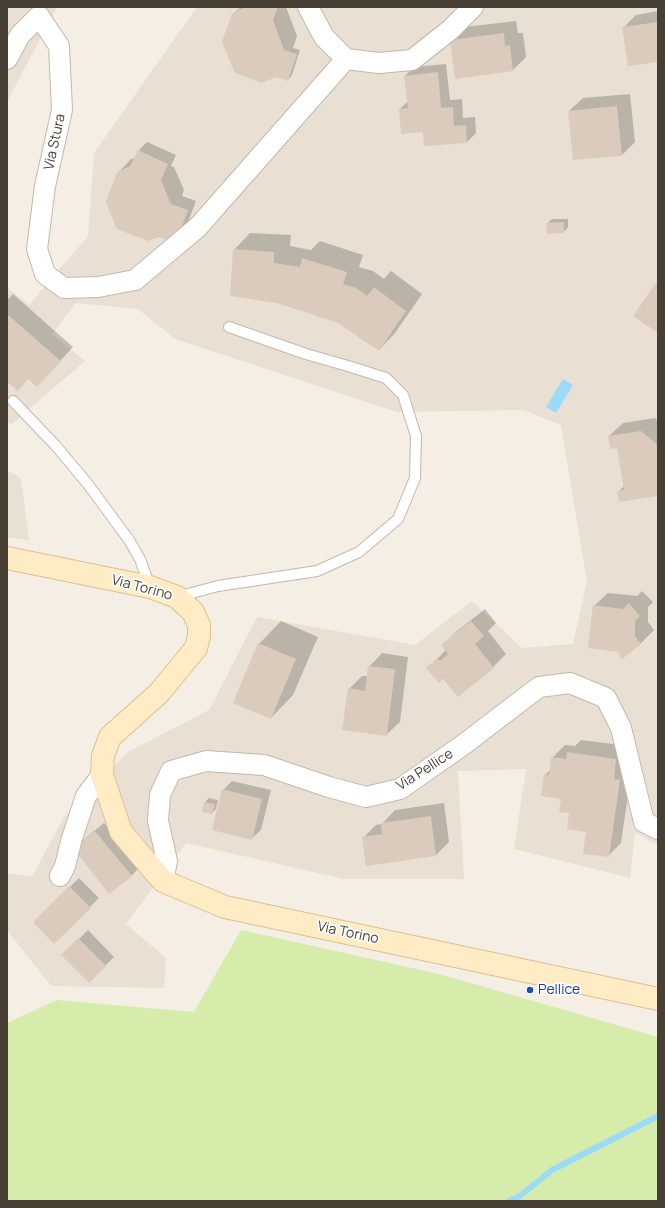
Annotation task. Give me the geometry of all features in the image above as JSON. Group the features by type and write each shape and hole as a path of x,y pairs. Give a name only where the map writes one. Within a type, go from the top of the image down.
{"main road":[{"name":"Via Torino","path":"7,558 150,588 177,597 192,612 199,625 199,636 196,648 159,693 110,737 103,756 102,775 121,832 163,881 225,907 658,999"}],"street":[{"path":"308,7 324,37 346,59 379,63 412,60 450,30 473,7"},
{"name":"Via Stura","path":"7,59 20,36 41,11 59,46 62,110 45,186 37,249 45,274 64,288 98,287 135,280 198,227 346,59"},
{"name":"Via Pellice","path":"163,881 167,861 158,821 160,795 171,771 206,761 264,765 329,787 366,797 400,789 463,745 539,687 570,683 606,698 621,728 644,822 658,829"},
{"path":"60,876 65,866 72,838 86,796 102,775"}],"lane":[{"path":"177,597 218,586 317,571 359,552 398,519 415,478 416,436 403,394 386,378 306,354 229,327"},
{"path":"13,401 56,446 95,494 129,540 140,558 150,588"}],"shaded area":[{"path":"7,7 57,7 8,100 7,99"},
{"path":"197,7 658,7 658,845 635,833 630,878 514,849 526,769 458,771 464,879 344,879 186,843 126,924 166,958 164,988 51,986 7,930 7,873 32,877 64,817 128,752 209,710 257,617 415,645 472,601 522,648 573,644 587,581 561,425 524,410 397,412 175,339 138,309 76,303 52,334 85,361 12,424 7,422 7,287 29,305 88,236 94,153"},
{"path":"7,470 21,478 29,540 7,537"}],"green space":[{"path":"241,930 439,974 658,1037 658,1201 7,1201 7,1023 57,1000 194,1012"}],"water":[{"path":"563,379 573,385 556,413 546,407"}],"building":[{"path":"245,7 278,7 273,20 284,50 297,54 288,81 276,77 262,83 235,73 222,42 232,14"},
{"path":"658,22 658,62 628,66 622,27"},
{"path":"504,33 505,46 510,45 513,71 455,79 450,40"},
{"path":"438,72 441,108 453,107 454,126 466,125 467,143 424,146 423,132 401,134 399,109 408,108 404,76"},
{"path":"617,106 622,156 573,160 568,111"},
{"path":"138,150 168,164 161,180 171,204 188,210 176,243 159,237 148,241 117,229 106,202 117,172 130,166"},
{"path":"564,222 564,233 547,234 546,223"},
{"path":"233,249 274,252 274,263 300,267 302,258 347,272 343,284 356,288 367,296 374,287 406,311 379,351 338,323 277,303 230,296"},
{"path":"658,280 658,333 633,316"},
{"path":"7,314 61,361 37,387 28,379 18,391 7,382"},
{"path":"641,431 658,445 658,496 619,502 617,491 624,490 617,448 610,449 608,436"},
{"path":"629,603 640,616 635,621 635,636 641,644 622,659 618,652 588,648 593,605 623,609"},
{"path":"471,621 484,636 475,644 494,668 458,697 443,679 439,683 426,668 437,658 440,661 448,654 441,645"},
{"path":"258,643 296,659 271,719 233,703"},
{"path":"368,666 395,669 387,736 342,730 348,688 365,691"},
{"path":"567,752 616,759 614,779 620,780 609,857 583,854 586,832 567,829 569,813 559,812 561,799 541,796 544,774 549,775 551,757 566,759"},
{"path":"222,789 262,799 252,840 212,830"},
{"path":"204,802 215,804 212,814 202,812"},
{"path":"431,816 436,856 366,866 362,837 382,834 381,823"},
{"path":"95,831 132,876 109,894 73,848"},
{"path":"69,886 91,908 54,944 33,922"},
{"path":"78,938 106,966 89,983 61,955"}],"waterway":[{"path":"509,1201 520,1196 552,1170 658,1116"}],"place":[{"name":"Pellice","path":"530,990"}]}
